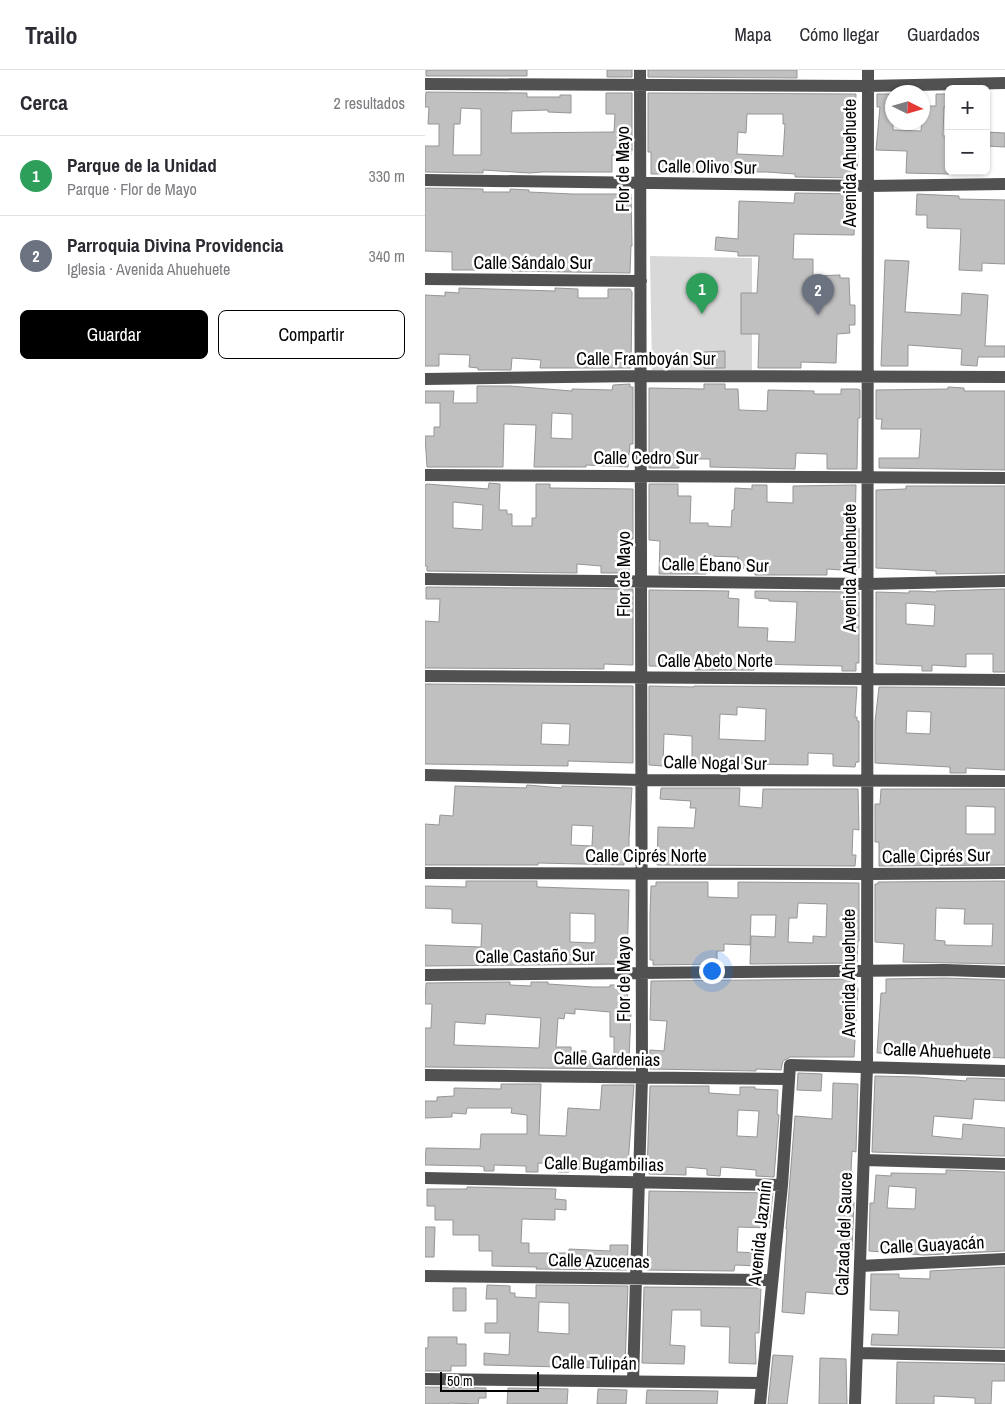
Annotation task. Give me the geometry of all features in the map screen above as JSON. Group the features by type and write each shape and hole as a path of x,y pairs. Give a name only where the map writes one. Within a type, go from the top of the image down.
{"street":[{"name":"Flor de Mayo","path":"633,1381 642,1077 640,70"},
{"name":"Avenida Ahuehuete","path":"867,1066 868,70"},
{"path":"425,84 868,86 1005,83"},
{"name":"Calle Olivo Sur","path":"425,180 868,186 1005,184"},
{"name":"Calle Sándalo Sur","path":"425,279 641,281"},
{"name":"Calle Framboyán Sur","path":"425,379 641,376 1005,377"},
{"name":"Calle Cedro Sur","path":"425,475 1005,478"},
{"name":"Calle Ébano Sur","path":"425,579 867,584 1005,581"},
{"name":"Calle Abeto Norte","path":"425,676 1005,680"},
{"name":"Calle Nogal Sur","path":"425,775 641,780 1005,782"},
{"name":"Calle Ciprés Norte","path":"425,873 867,874"},
{"name":"Calle Ciprés Sur","path":"867,874 1005,873"},
{"name":"Calle Castaño Sur","path":"425,975 867,971 1005,972"},
{"name":"Calle Ahuehuete","path":"790,1064 1005,1070"},
{"name":"Avenida Jazmín","path":"760,1404 782,1185 790,1064"},
{"name":"Calzada del Sauce","path":"855,1404 867,1066"},
{"name":"Calle Gardenias","path":"425,1075 789,1079"},
{"path":"864,1160 1005,1164"},
{"name":"Calle Bugambilias","path":"425,1178 782,1185"},
{"name":"Calle Guayacán","path":"860,1266 1005,1259"},
{"name":"Calle Azucenas","path":"425,1276 773,1280"},
{"path":"857,1353 1005,1356"},
{"name":"Calle Tulipán","path":"425,1379 762,1383"}],"shaded area":[{"path":"650,256 752,258 752,370 652,370"}],"building":[{"path":"426,70 527,70 527,76 426,76"},
{"path":"607,70 632,70 632,77 607,77"},
{"path":"648,70 797,70 797,78 648,77"},
{"path":"426,92 527,93 527,97 571,95 571,113 548,112 548,110 512,111 511,133 614,132 615,114 606,114 606,93 632,93 632,151 631,155 612,155 612,172 530,173 483,170 483,173 425,172 425,146 439,146 439,124 428,124 429,107 425,107","holes":["461,108 481,109 481,155 453,155 454,124 460,124"]},
{"path":"648,93 856,94 855,154 858,154 856,178 795,177 795,174 767,172 663,172 663,174 651,174 651,152 648,152","holes":["747,114 783,114 783,124 785,124 783,156 737,154 738,132 746,133"]},
{"path":"877,94 885,94 885,130 930,130 930,106 936,106 936,94 945,94 943,136 945,136 945,174 906,173 907,151 876,150 880,107 877,107"},
{"path":"990,132 1005,133 1005,147 990,146"},
{"path":"425,188 483,189 483,192 510,192 510,189 572,194 631,194 632,246 630,273 512,271 512,268 481,267 481,270 452,270 452,252 425,251"},
{"path":"795,193 856,194 854,235 794,234 793,259 813,259 813,276 840,275 840,278 849,278 850,305 855,305 855,325 849,325 850,333 837,334 836,363 801,362 801,368 758,368 759,334 741,334 741,293 757,293 759,256 738,256 738,252 715,250 716,237 738,239 739,201 794,203"},
{"path":"917,194 959,196 959,199 1005,200 1005,264 982,263 982,271 959,270 961,229 927,228 927,215 916,215"},
{"path":"885,260 909,261 905,312 961,315 962,293 988,295 985,346 1005,346 1005,357 978,357 977,366 961,365 962,349 908,345 908,366 881,366"},
{"path":"459,288 555,291 555,288 578,289 578,298 608,298 608,289 630,289 632,292 631,368 540,368 541,360 512,358 511,370 478,370 478,368 469,367 470,355 439,354 439,366 425,366 425,295 445,296 445,292 459,293"},
{"path":"725,351 725,368 704,368 704,352"},
{"path":"630,384 630,387 633,387 633,444 630,444 628,467 586,465 586,467 534,467 536,425 504,424 503,467 427,467 425,436 434,436 434,427 440,427 440,403 425,403 425,391 454,391 453,403 477,403 477,386 510,386 572,391 572,389 612,390 613,385","holes":["552,413 572,414 572,439 551,438"]},
{"path":"704,384 725,384 725,389 738,389 739,410 767,411 768,390 814,391 814,394 841,394 841,389 860,390 857,469 827,469 827,454 796,453 795,469 710,467 710,459 679,459 679,468 649,468 649,388 704,389"},
{"path":"948,387 964,388 964,391 1005,391 1005,470 879,468 879,458 919,458 921,429 881,429 882,419 876,419 876,390 948,389"},
{"path":"489,483 500,484 499,510 507,510 507,514 512,514 512,526 532,526 532,518 536,518 536,484 550,484 550,488 633,489 633,539 631,539 629,573 601,573 601,566 577,564 577,573 427,571 427,566 425,566 425,485 488,489","holes":["453,502 483,505 482,530 453,528"]},
{"path":"649,484 678,484 678,496 691,496 690,523 708,523 708,526 731,527 735,488 752,489 752,485 767,485 767,502 793,503 793,486 856,485 855,528 859,528 859,568 856,567 856,571 827,569 827,575 755,575 755,568 737,568 738,557 707,556 706,574 659,574 660,541 649,540"},
{"path":"906,486 1005,486 1005,573 936,574 936,571 876,568 876,490 906,489"},
{"path":"426,587 633,589 633,665 604,664 604,669 425,668 425,621 439,622 440,599 426,599"},
{"path":"1005,589 1005,672 993,672 993,654 966,654 966,667 932,665 932,671 922,671 922,666 876,664 876,592 909,593 909,591","holes":["906,603 935,605 934,626 906,624"]},
{"path":"649,590 729,591 728,598 739,599 738,627 768,628 767,641 795,642 797,602 769,601 769,599 755,598 755,591 859,592 859,663 856,663 856,671 842,671 842,666 754,664 754,670 695,670 695,667 649,666"},
{"path":"425,684 633,686 633,763 568,761 568,766 425,764","holes":["542,723 570,724 569,745 541,744"]},
{"path":"649,686 857,687 855,717 859,721 859,762 856,762 855,767 833,766 833,754 808,753 808,765 692,763 692,736 664,734 663,766 649,765","holes":["737,707 766,709 765,741 719,739 720,714 737,715"]},
{"path":"879,687 1005,688 1005,770 966,768 966,773 950,773 950,767 875,763 875,722","holes":["907,711 931,712 930,734 906,733"]},
{"path":"527,785 562,788 562,786 632,788 629,838 629,849 631,849 630,864 425,865 425,824 439,825 440,815 453,816 455,786 526,788","holes":["572,825 593,826 592,846 571,845"]},
{"path":"661,788 740,788 739,806 762,808 763,789 858,789 859,830 853,829 852,855 856,855 855,866 657,865 658,827 694,828 696,808 690,808 691,801 660,799"},
{"path":"881,789 1005,789 1005,865 879,866 879,842 875,842 875,804 880,804","holes":["966,806 995,807 995,834 966,834"]},
{"path":"466,881 537,881 537,887 629,890 627,964 425,966 425,945 481,947 482,924 452,923 452,909 425,908 425,886 466,887","holes":["570,913 595,914 595,941 593,943 570,942"]},
{"path":"1005,881 1005,964 903,962 904,944 875,942 875,884 878,884 878,882","holes":["936,908 965,909 964,924 993,924 992,946 945,945 945,941 935,940"]},
{"path":"656,882 708,882 708,897 738,898 738,882 859,883 857,963 750,964 751,936 775,937 776,915 751,915 750,945 724,944 724,951 717,951 717,964 653,965 653,960 650,960 651,886 656,886","holes":["798,903 827,904 826,937 813,936 813,943 788,942 789,918 797,918"]},
{"path":"857,979 854,1057 790,1057 783,1061 781,1070 650,1069 650,1050 664,1051 667,1021 650,1020 651,981"},
{"path":"886,979 1005,980 1005,1058 877,1053 881,993 886,993"},
{"path":"510,982 510,985 531,986 531,982 548,982 548,984 593,987 628,985 627,1012 631,1012 629,1060 634,1060 634,1069 425,1067 425,1028 431,1028 432,1004 425,1004 426,983","holes":["575,1009 610,1012 610,1037 614,1037 614,1059 611,1059 611,1061 585,1061 586,1051 571,1050 571,1047 556,1047 558,1018 564,1019 565,1013 575,1014","486,1014 541,1018 539,1048 454,1045 455,1022 485,1024"]},
{"path":"798,1073 822,1074 821,1091 797,1090"},
{"path":"875,1076 966,1081 967,1078 1005,1079 1005,1101 974,1099 972,1119 934,1116 932,1136 962,1139 963,1124 1005,1128 1005,1156 872,1152"},
{"path":"833,1083 858,1084 856,1152 852,1151 851,1172 853,1172 851,1202 854,1202 852,1250 848,1250 846,1295 806,1292 804,1314 782,1312 786,1229 795,1116 832,1119"},
{"path":"501,1084 541,1084 539,1135 566,1136 568,1108 600,1110 602,1085 634,1085 628,1164 626,1164 625,1171 588,1169 558,1172 559,1164 538,1163 538,1172 526,1172 526,1166 494,1165 494,1171 484,1171 484,1167 480,1166 425,1165 426,1148 480,1149 481,1134 527,1134 527,1115 511,1113 512,1108 467,1108 466,1114 452,1113 452,1117 425,1118 425,1101 437,1101 437,1097 454,1096 454,1088 501,1089"},
{"path":"650,1086 709,1086 709,1093 740,1095 740,1087 778,1090 777,1114 779,1115 774,1177 756,1176 756,1170 721,1167 720,1176 707,1175 707,1169 686,1167 686,1175 649,1174 649,1171 647,1171","holes":["738,1110 759,1111 757,1137 737,1136"]},
{"path":"946,1170 1005,1172 1005,1251 924,1255 869,1251 870,1203 874,1203 876,1175 891,1176 891,1173 946,1174","holes":["889,1186 916,1188 915,1209 887,1208"]},
{"path":"467,1187 556,1189 555,1199 566,1200 566,1210 555,1209 555,1220 522,1219 521,1243 529,1243 529,1253 569,1253 569,1249 610,1251 610,1245 628,1245 627,1270 536,1269 537,1267 492,1266 492,1251 479,1251 479,1235 453,1235 453,1220 435,1220 435,1206 427,1206 427,1189 467,1189"},
{"path":"649,1191 773,1193 769,1228 738,1227 737,1252 760,1253 759,1266 735,1265 734,1271 647,1270"},
{"path":"425,1227 435,1227 434,1257 425,1257"},
{"path":"1005,1267 1005,1348 871,1345 872,1334 898,1335 899,1311 870,1310 871,1274 899,1274 899,1278 930,1279 930,1271"},
{"path":"487,1285 510,1286 510,1293 515,1293 515,1297 536,1298 536,1285 628,1286 625,1366 597,1365 597,1368 484,1365 484,1353 509,1355 510,1333 485,1333 485,1323 497,1323 497,1299 486,1299","holes":["539,1302 569,1303 569,1334 538,1332"]},
{"path":"644,1287 761,1288 759,1333 755,1333 756,1364 729,1363 730,1327 701,1326 701,1310 672,1310 670,1345 685,1346 684,1364 642,1363"},
{"path":"453,1288 466,1288 466,1311 453,1311"},
{"path":"428,1337 457,1337 457,1344 466,1344 466,1366 451,1366 451,1371 425,1371 425,1348 428,1348"},
{"path":"773,1355 793,1356 787,1404 768,1404"},
{"path":"820,1358 846,1359 847,1404 819,1404"},
{"path":"897,1362 1005,1364 1005,1381 992,1381 991,1404 975,1404 975,1398 934,1396 934,1404 896,1404"},
{"path":"425,1387 486,1388 486,1398 479,1398 478,1404 425,1404"},
{"path":"508,1388 568,1389 567,1404 507,1404"},
{"path":"598,1389 627,1390 626,1404 597,1404"},
{"path":"647,1390 718,1391 717,1404 646,1404"}],"place":[{"name":"Parque de la Unidad","path":"702,314"},
{"name":"Parroquia Divina Providencia","path":"818,315"}]}
